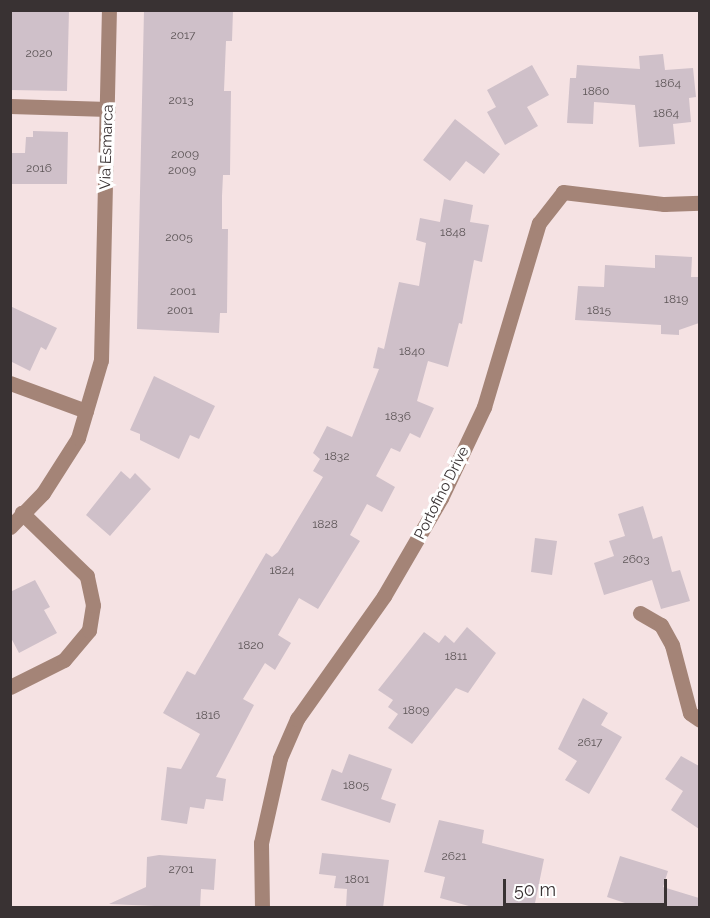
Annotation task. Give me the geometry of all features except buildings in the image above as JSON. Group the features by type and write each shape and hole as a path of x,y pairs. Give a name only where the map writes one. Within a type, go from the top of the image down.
{"street":[{"name":"Via Esmarca","path":"86,411 101,360 109,10"},
{"path":"10,106 108,109"},
{"name":"Portofino Drive","path":"262,908 261,843 280,758 297,719 384,596 441,498 484,407 544,215 563,192 664,204 699,203"},
{"path":"10,383 86,411 78,438 43,493 10,527"},
{"path":"10,687 64,660 89,630 93,605 87,576 22,513"},
{"path":"640,613 661,625 690,713 699,720"}]}
